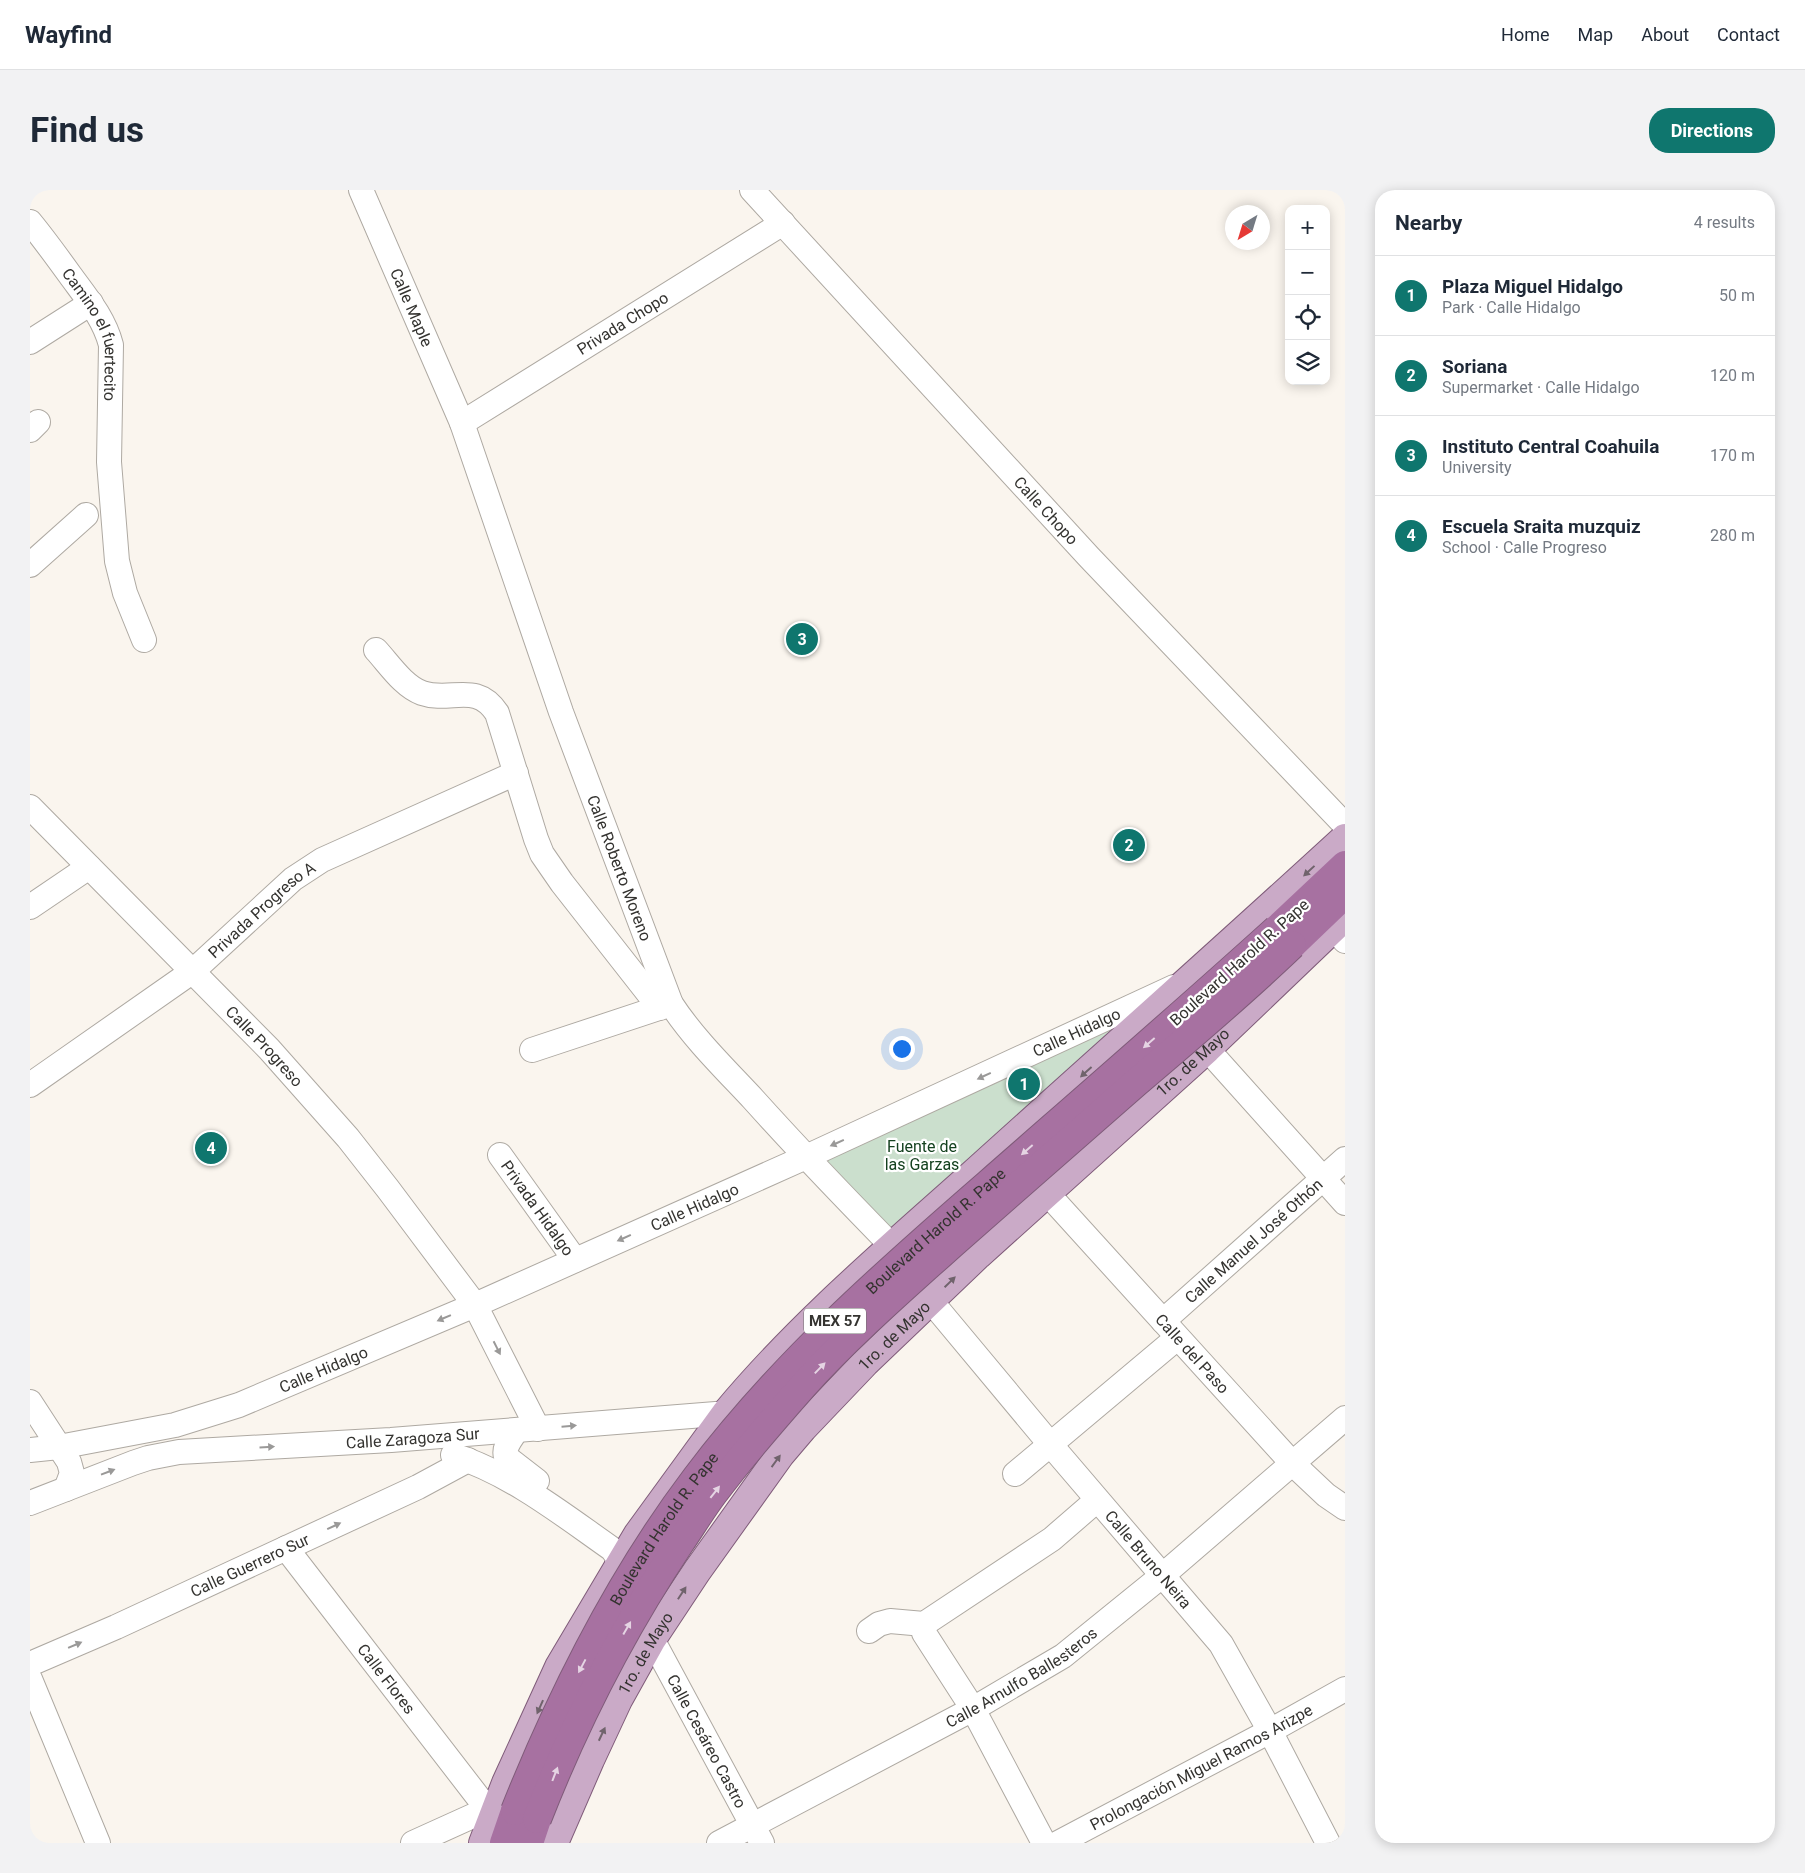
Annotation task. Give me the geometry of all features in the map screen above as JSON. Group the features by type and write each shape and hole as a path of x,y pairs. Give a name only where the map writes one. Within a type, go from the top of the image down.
{"highway":[{"name":"Boulevard Harold R. Pape","path":"1285,937 1345,865"},
{"name":"Boulevard Harold R. Pape","path":"504,1843 537,1757 570,1689 640,1561 696,1478 752,1409 808,1347 909,1253 1212,988 1345,894"}],"main road":[{"path":"483,1843 513,1818 559,1667 642,1528 726,1413 773,1359 810,1322 1345,838"},
{"name":"1ro. de Mayo","path":"554,1843 614,1709 652,1639 697,1570 780,1455 865,1363 930,1300 1046,1192 1341,928"},
{"path":"694,1458 705,1454 719,1455 730,1460 747,1482 749,1499"}],"street":[{"name":"Calle Maple","path":"361,190 462,423"},
{"name":"Calle Chopo","path":"752,190 1089,557 1345,825"},
{"name":"Privada Chopo","path":"462,423 783,223"},
{"name":"Camino el fuertecito","path":"32,227 91,303 103,321 111,345 109,462 118,569 125,593 144,640"},
{"path":"30,342 91,303"},
{"name":"Calle Roberto Moreno","path":"462,423 561,712 666,1006 680,1018 806,1157 892,1246"},
{"path":"30,565 86,515"},
{"path":"376,650 403,679 421,692 431,695 473,694 492,704 497,713 542,854 562,883 666,1006 532,1050"},
{"name":"Privada Progreso A","path":"30,1085 193,972 307,868 516,773"},
{"name":"Calle Progreso","path":"30,807 269,1049 348,1138 475,1305 527,1430"},
{"path":"30,907 88,866"},
{"name":"Calle Hidalgo","path":"30,1450 59,1447 175,1426 239,1405 475,1305 806,1157 1196,974"},
{"path":"1207,1048 1345,1203"},
{"name":"Privada Hidalgo","path":"500,1155 575,1260"},
{"name":"Calle Manuel José Othón","path":"1015,1474 1050,1444 1345,1160"},
{"name":"Calle del Paso","path":"1046,1192 1292,1464 1326,1495 1345,1508"},
{"name":"Calle Bruno Neira","path":"930,1300 1097,1500 1221,1644 1270,1731 1328,1843"},
{"path":"30,1402 66,1457 71,1468 71,1478 43,1494"},
{"name":"Calle Zaragoza Sur","path":"43,1494 164,1454 391,1440 726,1413 756,1413 804,1428"},
{"name":"Calle Arnulfo Ballesteros","path":"719,1843 758,1834 1063,1656 1163,1575 1345,1418"},
{"path":"527,1430 505,1452 510,1462 618,1534 642,1528"},
{"path":"391,1440 436,1450 490,1469 552,1507 612,1548 617,1556 618,1567"},
{"name":"Calle Guerrero Sur","path":"30,1664 116,1627 433,1480 468,1460"},
{"path":"869,1631 885,1622 924,1624 1052,1539 1097,1500"},
{"name":"Calle Flores","path":"286,1548 513,1818"},
{"path":"924,1624 924,1633 972,1709 1044,1843"},
{"name":"Calle Cesáreo Castro","path":"652,1639 758,1834"},
{"path":"30,1679 98,1843"},
{"name":"Prolongación Miguel Ramos Arizpe","path":"1058,1843 1270,1731 1345,1689"},
{"path":"414,1843 513,1818"}],"green space":[{"name":"Fuente de las Garzas","path":"1148,1007 893,1236 822,1161"}],"place":[{"name":"Instituto Central Coahuila","path":"802,639"},
{"name":"Soriana","path":"1129,845"},
{"name":"Plaza Miguel Hidalgo","path":"1024,1084"},
{"name":"Escuela Sraita muzquiz","path":"211,1148"}]}
